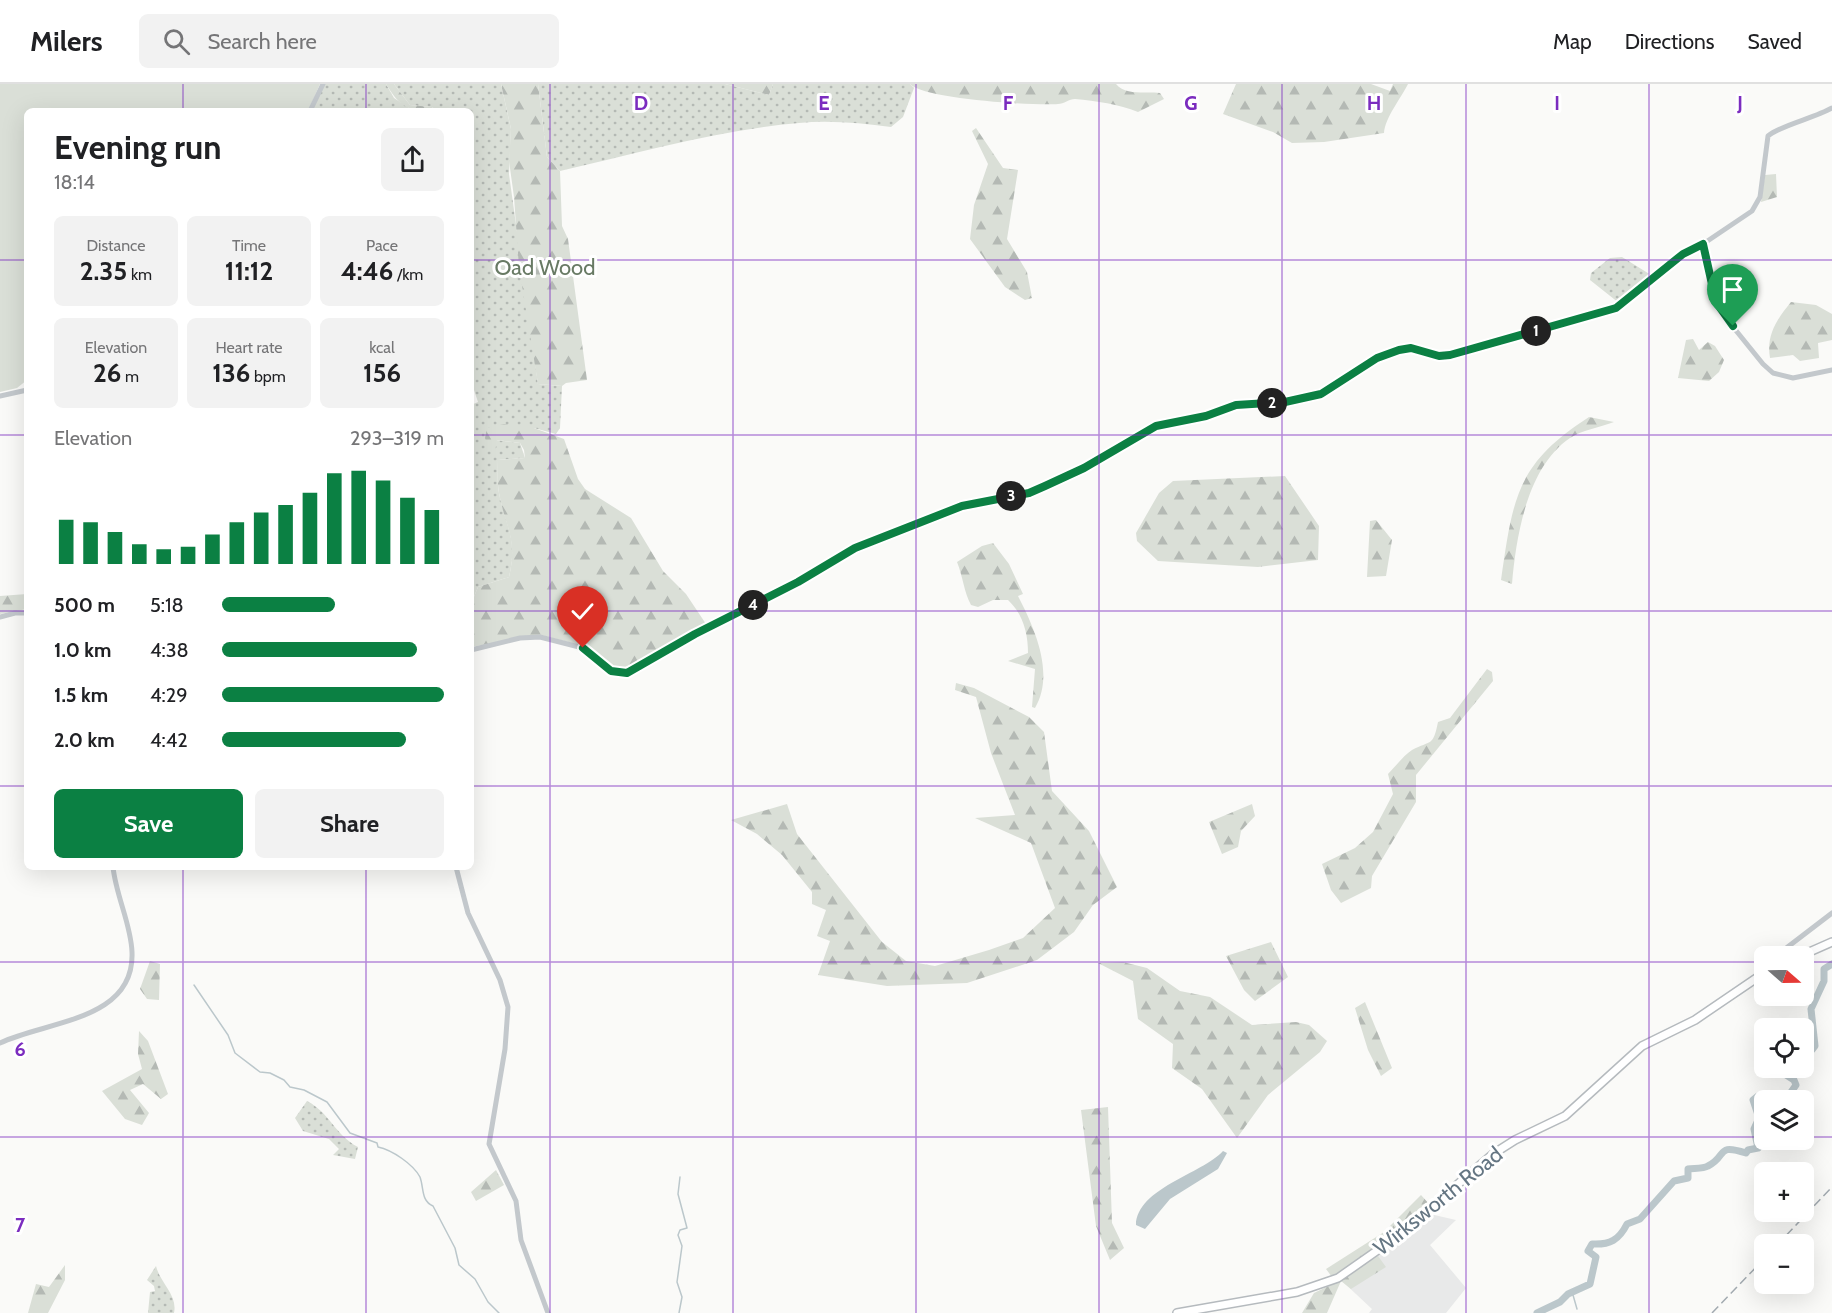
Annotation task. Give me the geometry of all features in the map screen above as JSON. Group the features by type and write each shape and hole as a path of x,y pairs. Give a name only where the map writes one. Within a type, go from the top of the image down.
{"main road":[{"path":"1814,950 1832,942"},
{"name":"Wirksworth Road","path":"1177,1313 1297,1292 1338,1278 1395,1238 1493,1154 1515,1140 1565,1116 1642,1046 1695,1020 1754,980"}],"street":[{"path":"311,108 323,84"},
{"path":"474,649 540,637 583,648 611,671 627,673 695,634 798,582 855,548 962,506 1037,490 1084,468 1156,426 1206,416 1236,405 1285,402 1321,394 1368,363 1399,350 1411,348 1439,356 1450,355 1616,308 1683,254 1703,244 1752,211 1759,202 1768,136 1774,131 1815,117 1832,108"},
{"path":"1703,244 1721,312 1763,364 1773,373 1793,378 1832,370"},
{"path":"0,396 24,391"},
{"path":"0,617 15,612 24,613"},
{"path":"0,1043 18,1035 92,1012 118,997 125,988 130,974 132,951 119,903 114,870"},
{"path":"457,870 468,913 500,980 508,1007 505,1049 489,1144 516,1201 521,1240 535,1282 549,1313"},
{"path":"1789,946 1832,913"}],"shaded area":[{"path":"1223,1151 1227,1153 1218,1169 1170,1199 1145,1229 1136,1225 1139,1212 1158,1191 1201,1167"},
{"path":"1430,1214 1456,1220 1430,1245 1466,1288 1446,1313 1369,1313 1372,1309 1341,1280 1400,1241"}],"green space":[{"path":"0,84 320,84 309,108 24,108 24,382 17,388 0,392"},
{"path":"324,84 386,84 394,98 409,108 312,108"},
{"path":"386,84 394,84 410,105 433,108 410,108 396,99"},
{"path":"394,84 501,84 511,129 509,174 538,384 562,386 560,428 556,434 534,428 496,440 520,443 525,458 498,460 498,489 512,543 511,564 509,577 478,587 474,597 474,404 478,402 474,390 474,108 433,108 410,105"},
{"name":"Oad Wood","path":"501,84 538,84 547,157 560,171 562,226 568,239 587,380 566,383 562,386 538,384 519,267 509,161 511,129"},
{"path":"538,84 725,84 769,95 773,84 910,84 914,88 903,117 891,127 822,122 769,126 679,143 560,171 547,157"},
{"path":"725,84 773,84 769,95"},
{"path":"910,84 1116,84 1131,92 1160,93 1164,99 1138,112 1115,105 1075,99 1060,104 1004,103 936,94"},
{"path":"1236,84 1371,84 1390,91 1393,84 1408,84 1390,115 1384,133 1324,142 1292,143 1273,132 1223,114"},
{"path":"976,128 1003,168 1018,170 1007,239 1027,272 1032,298 1025,300 1005,287 970,239 974,205 988,164 972,131"},
{"path":"1776,174 1777,197 1761,202 1765,175"},
{"path":"1622,257 1651,275 1619,303 1590,280 1591,273 1610,258"},
{"path":"1791,302 1816,305 1832,314 1832,340 1818,343 1819,358 1800,361 1793,355 1770,358 1771,335 1781,315"},
{"path":"1693,339 1699,350 1708,342 1715,346 1724,360 1719,372 1709,381 1678,378 1686,340"},
{"path":"1589,417 1614,422 1570,438 1543,466 1526,504 1512,584 1501,580 1510,527 1522,485 1546,451"},
{"path":"504,424 534,428 564,439 578,479 585,489 631,518 663,571 686,594 706,624 631,670 615,670 584,646 541,635 474,646 474,597 478,587 509,577 511,564 510,533 498,489 498,460 525,458 520,443 497,440 495,452 489,450 485,438 487,428"},
{"path":"1285,476 1319,526 1318,560 1258,567 1158,561 1137,541 1136,533 1159,493 1173,481"},
{"path":"1376,520 1392,540 1386,576 1367,577 1370,521"},
{"path":"993,543 1009,564 1023,594 1018,596 1031,623 1040,652 1043,681 1041,695 1035,708 1032,707 1035,669 1008,661 1028,653 1026,631 1021,618 1008,600 993,600 978,607 971,605 957,562 982,546"},
{"path":"24,594 24,610 0,614 0,596"},
{"path":"1487,669 1492,672 1493,681 1416,775 1416,802 1372,876 1371,888 1341,903 1331,890 1322,864 1355,848 1373,832 1393,794 1388,774 1409,752 1433,739 1438,722 1450,718"},
{"path":"956,683 974,688 1029,717 1044,732 1052,791 1089,831 1117,887 1093,905 1074,932 1037,960 967,983 887,986 818,975 830,941 817,936 826,910 812,904 812,892 782,855 757,834 731,820 787,804 797,834 882,942 906,961 935,966 1023,938 1055,908 1031,843 975,818 1015,815 991,753 976,697 955,690"},
{"path":"1252,804 1255,816 1241,831 1238,847 1222,854 1209,822"},
{"path":"1271,942 1288,977 1255,1001 1244,990 1226,956"},
{"path":"150,961 160,964 159,1000 147,999 140,989"},
{"path":"1123,962 1147,968 1180,991 1210,997 1252,1025 1296,1022 1309,1025 1327,1041 1320,1052 1268,1095 1237,1138 1202,1089 1172,1068 1173,1044 1138,1019 1133,981 1098,963"},
{"path":"1365,1002 1392,1068 1381,1076 1368,1050 1355,1008"},
{"path":"139,1031 148,1041 168,1094 161,1099 143,1084 130,1090 149,1113 142,1125 125,1119 102,1091 142,1069 138,1054"},
{"path":"307,1101 358,1147 355,1159 333,1155 339,1149 329,1139 303,1131 295,1118"},
{"path":"1108,1107 1112,1223 1124,1248 1110,1260 1096,1226 1081,1110"},
{"path":"496,1170 504,1185 476,1201 471,1192"},
{"path":"1421,1195 1430,1205 1403,1229 1332,1277 1326,1269 1384,1232"},
{"path":"1378,1256 1386,1267 1351,1289 1341,1281 1327,1313 1302,1313 1314,1293 1341,1280"},
{"path":"65,1265 65,1280 48,1313 28,1313 36,1284 49,1287"},
{"path":"156,1266 173,1300 174,1313 148,1313 150,1292 155,1291 154,1286 147,1280"}],"waterway":[{"path":"1812,1018 1811,1009 1824,981 1824,969 1832,964"},
{"path":"194,985 228,1035 235,1053 260,1072 270,1073 284,1080 290,1087 304,1090 327,1102 350,1133 377,1143 378,1147 396,1154 412,1167 420,1177 426,1201 433,1206 455,1248 459,1265 475,1279 488,1302 499,1313"},
{"path":"1814,1037 1814,1047"},
{"path":"1791,1078 1796,1085 1792,1090"},
{"path":"1754,1099 1754,1103"},
{"path":"1537,1313 1590,1284 1596,1257 1588,1251 1592,1244 1604,1244 1617,1238 1627,1224 1640,1219 1674,1181 1688,1178 1688,1169 1708,1166 1726,1150 1746,1153 1754,1149"},
{"path":"679,1313 682,1297 677,1282 682,1246 678,1235 680,1230 687,1228 678,1194 680,1177"},
{"path":"1568,1294 1573,1295 1577,1309"}],"railway":[{"path":"1787,1234 1832,1187"},
{"path":"1712,1313 1754,1269"}],"route":[{"path":"583,648 611,671 627,673 695,634 798,582 855,548 962,506 1029,493 1084,468 1156,426 1206,416 1245,403 1285,402 1321,394 1350,373 1390,352 1411,348 1439,356 1450,355 1601,313 1626,303 1683,254 1703,244 1711,271 1716,302 1733,326"}]}
